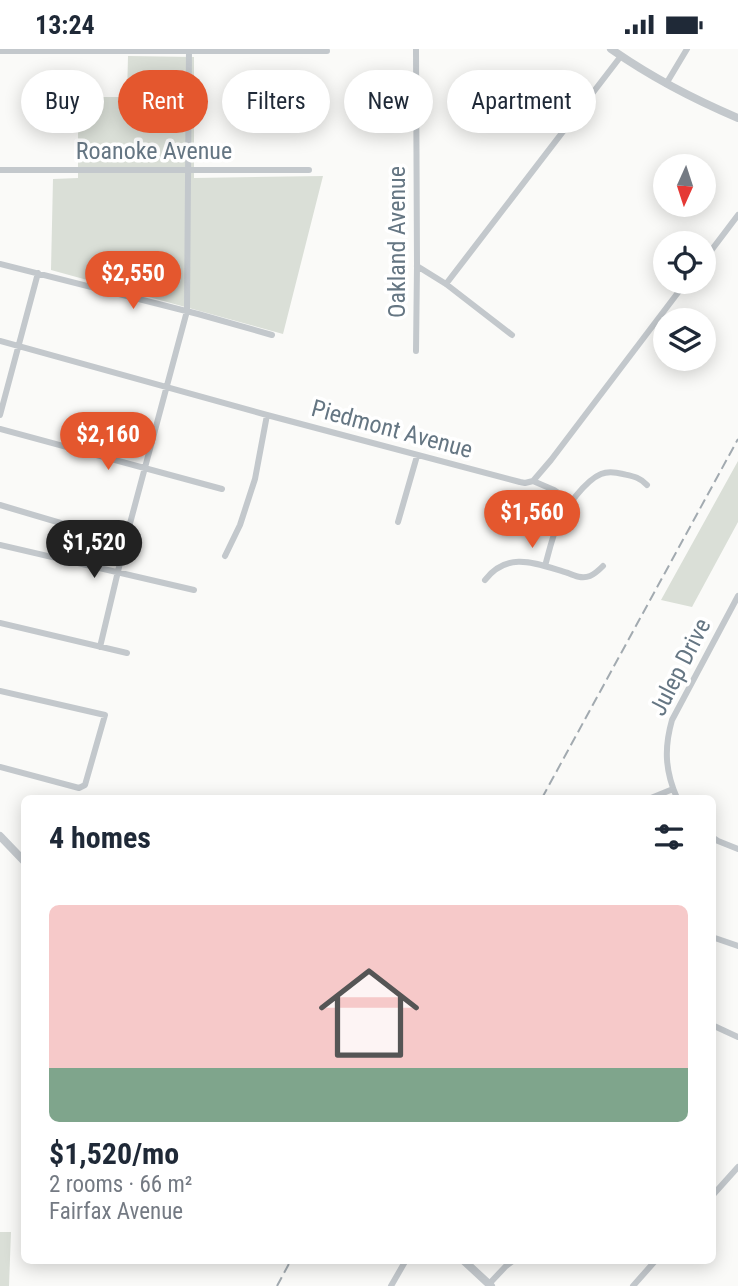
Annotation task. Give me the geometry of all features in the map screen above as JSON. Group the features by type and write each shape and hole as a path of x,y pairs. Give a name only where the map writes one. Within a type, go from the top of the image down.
{"street":[{"name":"Oakland Avenue","path":"415,351 416,49"},
{"path":"611,49 666,84 738,118"},
{"path":"666,84 687,49"},
{"path":"100,647 125,542 187,311 189,50"},
{"path":"0,51 327,51"},
{"path":"446,284 621,56"},
{"name":"Roanoke Avenue","path":"0,170 309,170"},
{"path":"716,244 738,215"},
{"path":"0,264 272,335"},
{"path":"417,266 446,284 512,335"},
{"path":"0,415 38,273"},
{"path":"533,481 677,294"},
{"name":"Piedmont Avenue","path":"0,341 417,456 520,482 533,481 572,502"},
{"path":"225,556 240,526 255,479 267,415"},
{"path":"0,429 222,489"},
{"path":"398,521 417,456"},
{"path":"545,566 558,524 590,481 604,473 618,473 637,477 647,485"},
{"path":"0,505 125,542"},
{"path":"0,545 194,590"},
{"path":"485,580 498,567 516,561 545,566 580,577 593,575 603,566"},
{"name":"Julep Drive","path":"676,795 668,776 666,757 672,720 738,596"},
{"path":"0,623 128,653"},
{"path":"0,691 105,715 83,787 0,767"},
{"path":"658,795 673,789"},
{"path":"0,836 21,857"},
{"path":"716,840 738,849"},
{"path":"716,938 738,946"},
{"path":"716,1027 738,1037"},
{"path":"716,1192 738,1167"},
{"path":"391,1286 403,1264"},
{"path":"467,1264 490,1285 509,1264"},
{"path":"632,1286 652,1264"}],"shaded area":[{"path":"128,56 194,57 194,70 128,70"},
{"path":"104,97 118,97 118,133 194,133 194,178 323,176 283,334 51,270 53,179 78,178 78,133 104,133"},
{"path":"738,461 738,522 692,607 661,600"},
{"path":"0,1232 11,1232 9,1286 0,1286"}],"railway":[{"path":"544,795 738,439"},
{"path":"277,1286 289,1264"}]}
